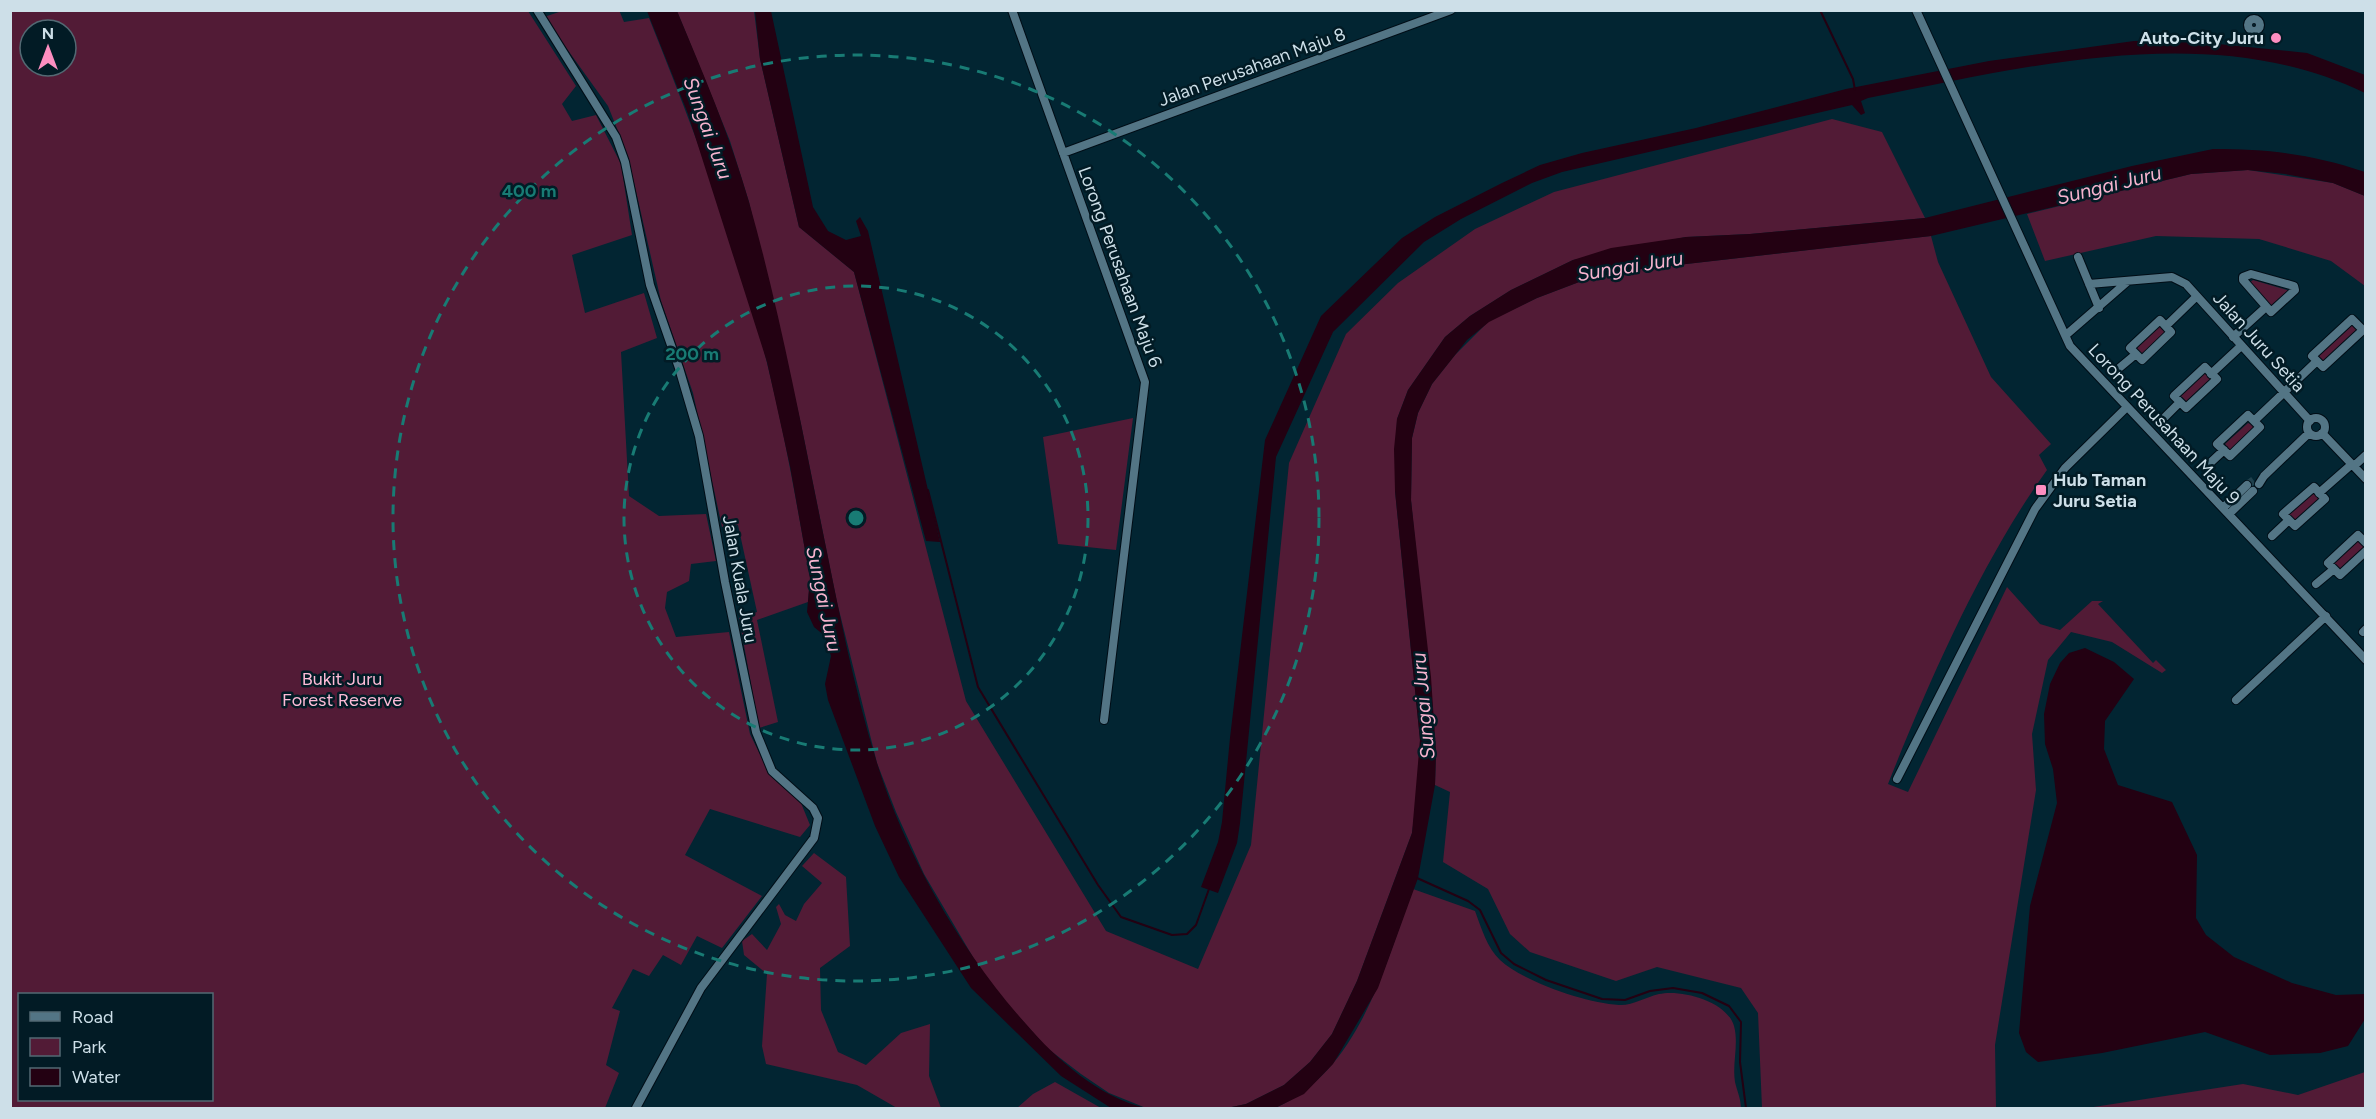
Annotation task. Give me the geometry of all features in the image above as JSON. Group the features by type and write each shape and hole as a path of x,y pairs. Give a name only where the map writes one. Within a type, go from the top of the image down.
{"street":[{"name":"Jalan Kuala Juru","path":"537,10 608,122 619,146 650,285 679,368 699,436 725,582 756,732 772,771 813,808 818,818 814,838 701,988 636,1108"},
{"name":"Lorong Perusahaan Maju 6","path":"1012,10 1145,382 1104,720"},
{"name":"Jalan Perusahaan Maju 8","path":"1063,153 1451,10"},
{"name":"Lorong Perusahaan Maju 9","path":"1916,10 2000,188 2070,346 2366,660"},
{"path":"2255,16 2258,10"},
{"path":"2078,256 2099,308"},
{"path":"2251,274 2296,288 2271,312 2266,307 2243,280 2243,277 2251,274"},
{"name":"Jalan Juru Setia","path":"2127,282 2151,277 2172,277 2186,284 2310,421 2315,418 2322,421 2325,426 2322,433 2366,479"},
{"path":"2089,284 2127,282"},
{"path":"2066,335 2127,282"},
{"path":"2166,327 2197,296"},
{"path":"2233,337 2266,307"},
{"path":"2352,319 2363,330 2323,368 2317,361 2312,356 2352,319"},
{"path":"2160,320 2171,332 2142,360 2136,354 2130,348 2160,320"},
{"path":"2211,374 2241,346"},
{"path":"2118,369 2136,354"},
{"path":"2254,421 2317,361"},
{"path":"2205,367 2217,379 2186,408 2180,402 2174,396 2205,367"},
{"path":"2165,417 2180,402"},
{"path":"1897,779 2035,509 2065,468 2127,407"},
{"path":"2248,415 2260,427 2230,456 2224,450 2217,444 2248,415"},
{"path":"2257,482 2309,432 2310,421"},
{"path":"2309,432 2317,436 2322,433"},
{"path":"2209,464 2224,450"},
{"path":"2319,493 2366,455"},
{"path":"2223,508 2247,485"},
{"path":"2314,487 2325,499 2295,526 2289,520 2283,514 2314,487"},
{"path":"2229,514 2253,491"},
{"path":"2272,536 2289,520"},
{"path":"2365,542 2358,535 2328,563 2340,575 2366,551"},
{"path":"2316,584 2334,569"},
{"path":"2236,700 2326,616"}],"green space":[{"path":"619,10 624,22 649,18 698,145 743,275 773,390 790,470 810,578 808,602 757,620 778,722 759,728 739,618 757,612 738,525 722,527 693,393 661,301 628,156 608,106 544,17 562,11"},
{"name":"Bukit Juru Forest Reserve","path":"10,11 528,11 576,86 562,104 572,121 596,115 621,164 632,235 572,255 585,313 644,293 657,338 621,352 629,496 659,516 706,514 716,561 691,564 689,581 667,592 665,608 676,637 729,632 750,734 770,775 801,803 810,825 800,837 710,809 685,855 762,896 722,948 697,936 681,965 663,955 649,976 633,969 612,1008 620,1011 606,1065 619,1073 605,1108 11,1108"},
{"path":"677,11 754,11 760,59 799,227 854,272 966,701 1106,931 1198,969 1251,845 1289,463 1346,334 1398,283 1475,229 1554,192 1832,119 1882,132 1925,218 1750,234 1686,237 1573,260 1511,290 1470,316 1445,337 1408,390 1397,419 1395,491 1420,740 1418,787 1412,833 1357,981 1332,1034 1310,1062 1284,1085 1246,1104 1227,1108 1146,1108 1109,1093 1081,1074 1047,1048 1004,1000 980,969 924,874 896,812 877,763 837,602 801,424 749,202 730,141"},
{"path":"2248,170 2333,183 2365,196 2365,286 2331,261 2259,239 2156,236 2045,261 2027,214 2191,174"},
{"path":"1931,236 1938,262 1991,377 2051,444 2039,455 2047,470 2000,543 1958,622 1888,784 1908,792 2007,587 2040,624 2060,630 2092,601 2103,601 2098,604 2153,663 2156,660 2166,670 2162,673 2112,642 2071,632 2048,660 2032,734 2036,790 1995,1045 1996,1108 1762,1108 1758,1013 1741,988 1657,967 1616,981 1530,952 1510,934 1488,889 1443,862 1450,792 1435,785 1436,752 1411,500 1412,438 1418,413 1432,384 1455,355 1489,321 1537,298 1587,279 1625,271"},
{"path":"2253,280 2287,290 2290,293 2272,309 2249,283"},
{"path":"2158,325 2164,327 2166,333 2141,354 2135,347"},
{"path":"2351,326 2356,326 2357,331 2324,361 2320,360 2318,355"},
{"path":"2204,373 2209,375 2211,381 2187,402 2180,395"},
{"path":"1133,418 1116,550 1058,544 1043,437"},
{"path":"2248,423 2254,425 2256,430 2231,451 2225,444"},
{"path":"2312,492 2317,494 2319,500 2295,521 2288,514"},
{"path":"2357,541 2363,543 2364,548 2340,569 2333,562"},
{"path":"814,853 846,877 850,946 820,968 821,1010 838,1052 866,1065 901,1033 930,1024 929,1076 941,1108 897,1108 857,1085 766,1064 762,1046 767,974 744,955 742,941 752,934 767,950 781,924 776,907 779,904 785,915 796,921 804,904 822,883 802,866"},
{"path":"1413,889 1475,911 1488,943 1500,960 1524,976 1556,990 1573,996 1619,1005 1634,1003 1659,994 1679,993 1702,999 1722,1010 1730,1017 1734,1026 1736,1047 1734,1075 1741,1108 1275,1108 1304,1091 1328,1069 1348,1043 1379,983"},
{"path":"2365,1072 2365,1108 2087,1108 2243,1084 2298,1095"},
{"path":"1055,1082 1101,1108 1017,1108 1033,1094"}],"water":[{"name":"Sungai Juru","path":"647,11 677,11 716,105 742,177 779,323 853,675 877,763 903,832 938,901 958,934 1002,996 1026,1024 1080,1075 1112,1096 1146,1108 1111,1108 1061,1076 971,988 899,877 875,826 828,700 825,684 831,656 825,636 814,627 807,612 810,578 790,466 767,362 688,114"},
{"path":"755,11 771,11 813,207 828,231 846,240 861,236 856,221 860,217 868,231 940,542 926,541 854,272 799,227 760,59"},
{"path":"2179,40 2307,53 2365,75 2365,93 2306,70 2245,58 2182,53 2118,56 2054,63 1868,98 1861,101 1865,113 1861,115 1852,105 1562,172 1532,183 1461,219 1424,242 1333,332 1276,457 1237,843 1218,893 1201,887 1218,842 1222,822 1265,440 1321,316 1402,238 1435,217 1540,165 1582,153 1696,128 1846,89 1989,61 2134,41"},
{"name":"Sungai Juru","path":"2213,149 2290,154 2346,166 2365,172 2365,196 2333,183 2285,174 2248,170 2191,174 1931,236 1625,271 1587,279 1537,298 1489,322 1467,340 1432,384 1418,413 1412,438 1411,500 1431,677 1436,752 1435,785 1418,878 1378,988 1333,1064 1304,1094 1275,1108 1227,1108 1246,1104 1284,1085 1310,1062 1332,1034 1357,981 1412,833 1420,740 1395,491 1394,449 1397,419 1408,390 1445,337 1470,316 1511,290 1573,260 1611,248 1686,237 1750,234 1925,218 2132,166"},
{"path":"2085,648 2114,662 2134,679 2105,721 2104,749 2118,785 2172,802 2197,855 2196,918 2206,935 2234,957 2292,983 2336,995 2365,994 2365,1019 2348,1046 2320,1053 2270,1055 2205,1032 2102,1053 2038,1062 2026,1052 2019,1033 2030,906 2057,803 2053,769 2045,744 2044,714 2050,684 2060,663 2069,653"}],"waterway":[{"path":"1820,10 1853,79 1855,90"},
{"path":"928,490 978,687 1098,885 1121,917 1172,935 1187,934 1196,925 1209,889"},
{"path":"1417,878 1468,901 1480,910 1501,953 1514,964 1546,980 1602,999 1625,1000 1650,991 1673,988 1702,993 1729,1006 1741,1022 1740,1062 1746,1108"}],"tunnel":[{"path":"2247,485 2254,480"}],"place":[{"name":"Auto-City Juru","path":"2276,38"},
{"name":"Hub Taman Juru Setia","path":"2041,490"}]}
